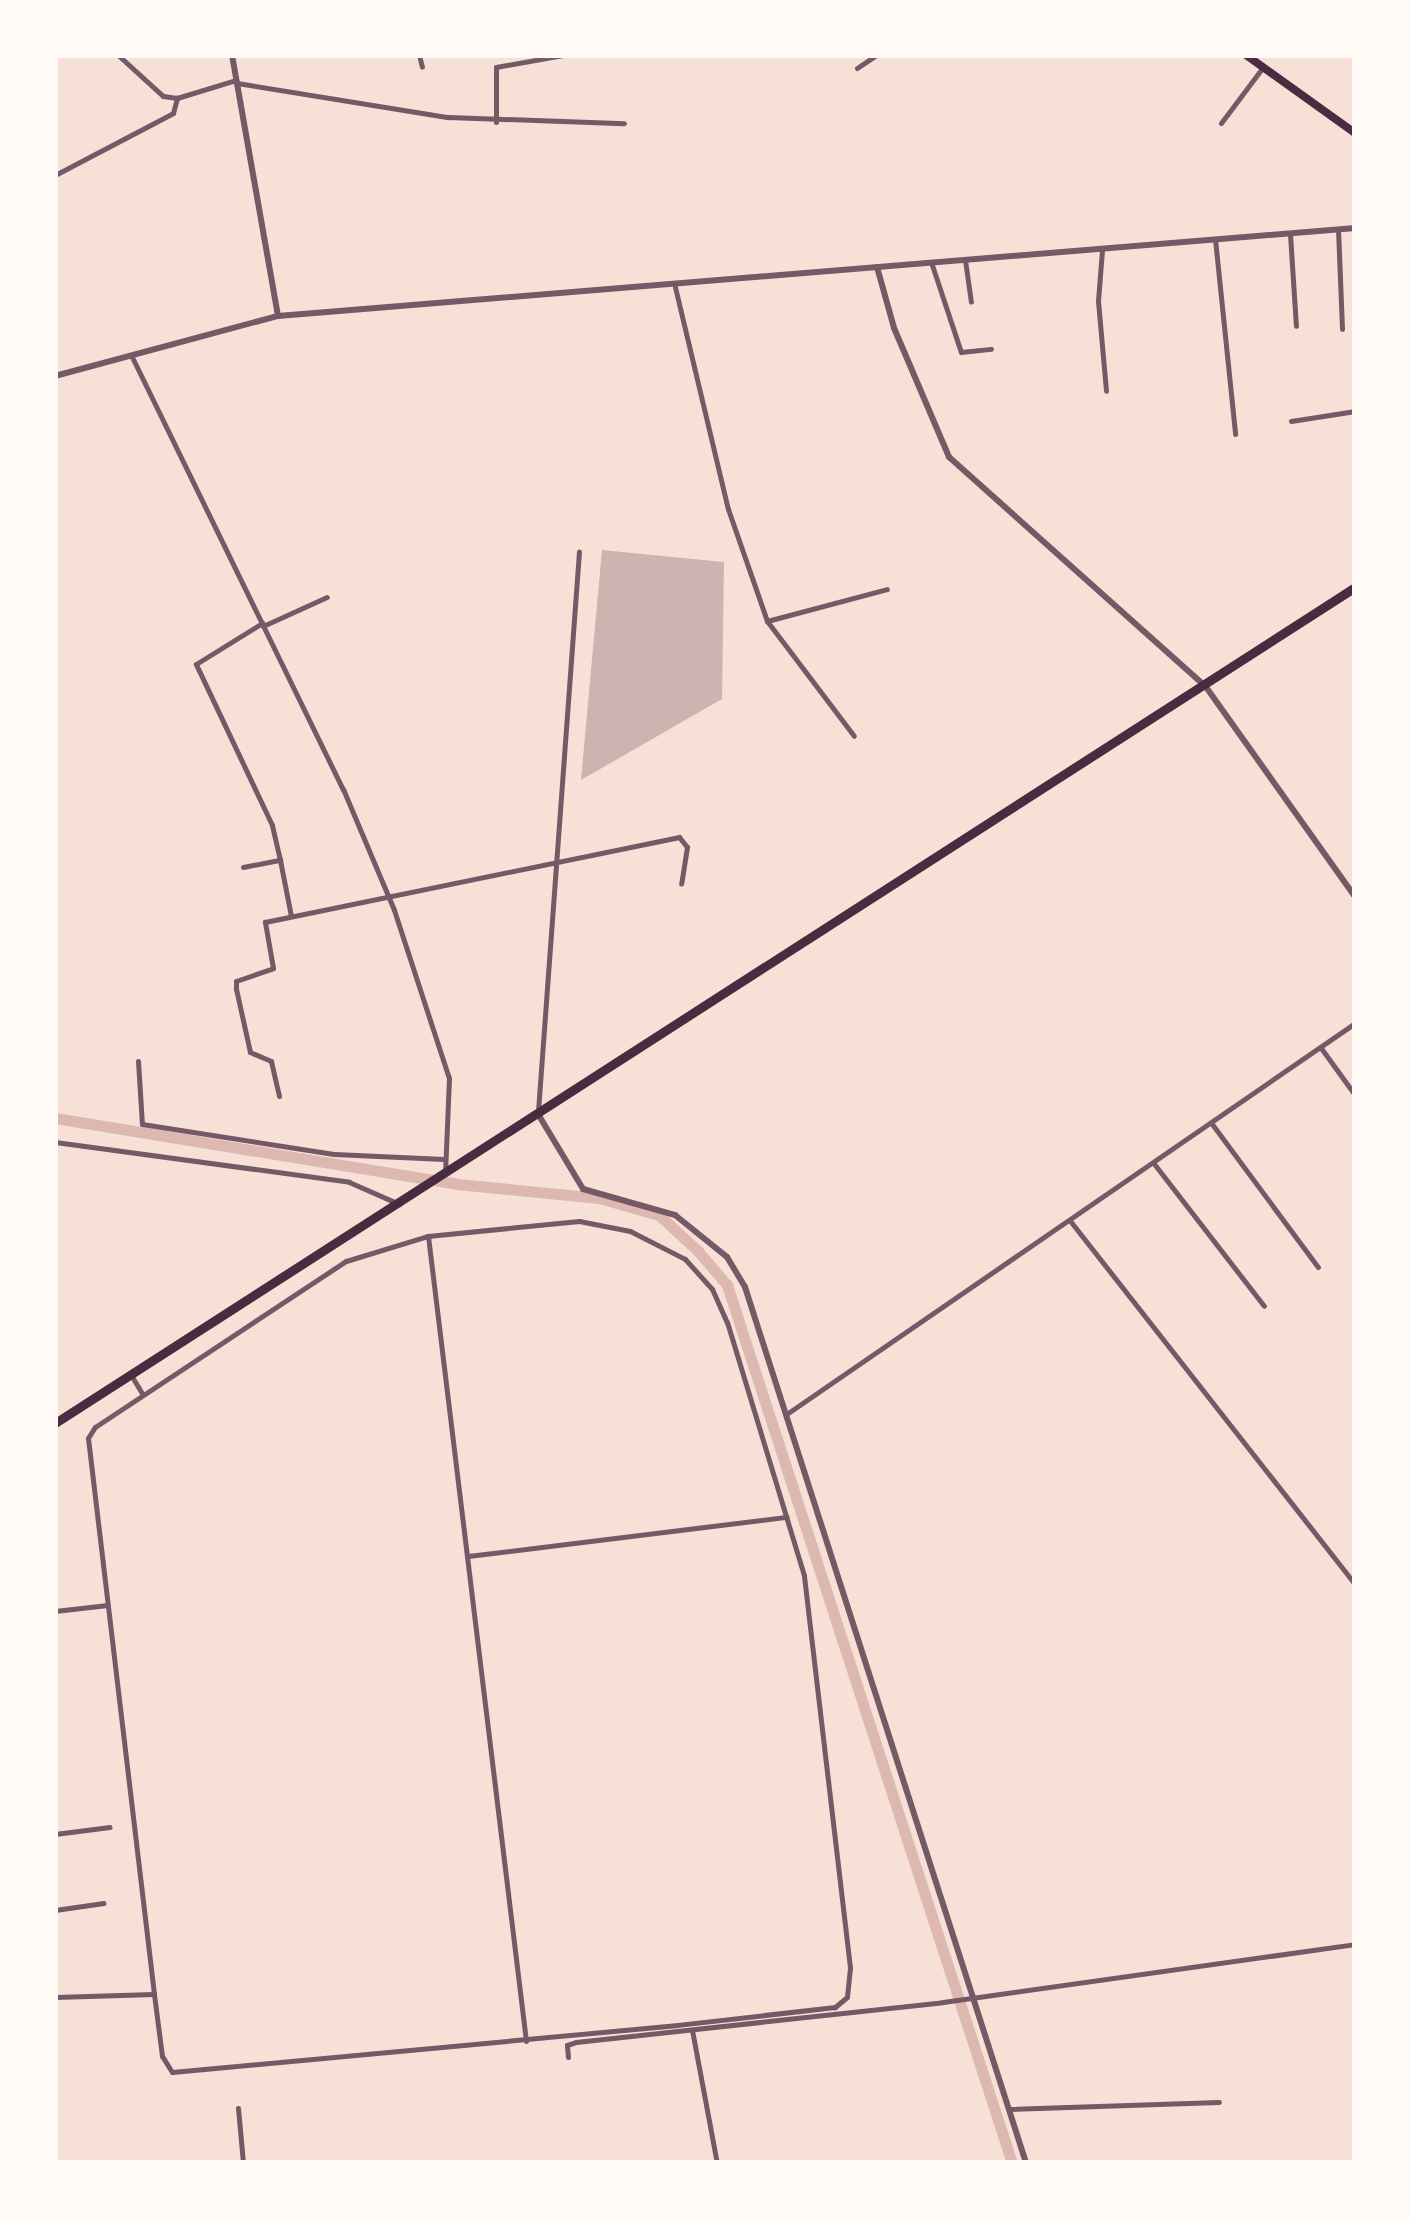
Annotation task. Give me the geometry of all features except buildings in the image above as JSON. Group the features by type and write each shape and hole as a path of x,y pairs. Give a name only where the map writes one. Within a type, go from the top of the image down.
{"highway":[{"path":"55,1423 1206,687 1355,587"}],"main road":[{"path":"1246,55 1355,132"}],"street":[{"path":"118,55 163,96 177,98 236,81 496,122 624,123"},
{"path":"232,55 278,316"},
{"path":"420,55 422,68"},
{"path":"496,122 496,67 563,55"},
{"path":"857,68 876,55"},
{"path":"1221,123 1263,67"},
{"path":"55,175 169,115 177,98"},
{"path":"55,376 278,316 675,287 1355,228"},
{"path":"1338,229 1342,329"},
{"path":"1290,232 1296,326"},
{"path":"1215,239 1235,434"},
{"path":"1102,250 1098,301 1106,390"},
{"path":"965,260 971,302"},
{"path":"930,262 960,352 991,349"},
{"path":"877,267 894,328 949,457 1206,687 1355,896"},
{"path":"675,287 728,509 766,621 854,736"},
{"path":"131,355 263,624 388,894 449,1078 443,1176"},
{"path":"1291,421 1355,410"},
{"path":"579,552 538,1114 584,1188 662,1208 727,1257 746,1287 967,1998 1026,2163"},
{"path":"766,621 888,588"},
{"path":"291,916 280,860 258,792 196,668 210,652 327,597"},
{"path":"280,1096 271,1061 250,1052 236,981 272,971 265,922 679,837 687,847 681,884"},
{"path":"243,867 280,860"},
{"path":"788,1413 1355,1023"},
{"path":"1321,1048 1355,1096"},
{"path":"138,1062 142,1124 334,1154 444,1159"},
{"path":"1212,1124 1318,1267"},
{"path":"55,1142 349,1182 402,1202"},
{"path":"1154,1164 1264,1306"},
{"path":"579,1221 630,1231 684,1259 719,1302 787,1517 807,1600 850,1968 848,1997 835,2007 526,2041 172,2072 162,2056 88,1438 144,1395 324,1274 371,1251 428,1236 579,1221"},
{"path":"1070,1222 1355,1584"},
{"path":"428,1236 526,2041"},
{"path":"315,1259 324,1274"},
{"path":"131,1375 144,1395"},
{"path":"467,1556 787,1517"},
{"path":"55,1611 108,1605"},
{"path":"55,1834 110,1827"},
{"path":"55,1910 104,1903"},
{"path":"568,2056 567,2044 576,2042 967,1998 1355,1944"},
{"path":"55,1996 154,1994"},
{"path":"692,2030 717,2163"},
{"path":"1009,2110 1218,2102"},
{"path":"238,2108 243,2163"}],"waterway":[{"path":"55,1118 457,1184 599,1198 659,1215 698,1251 727,1285 1012,2163"}]}
